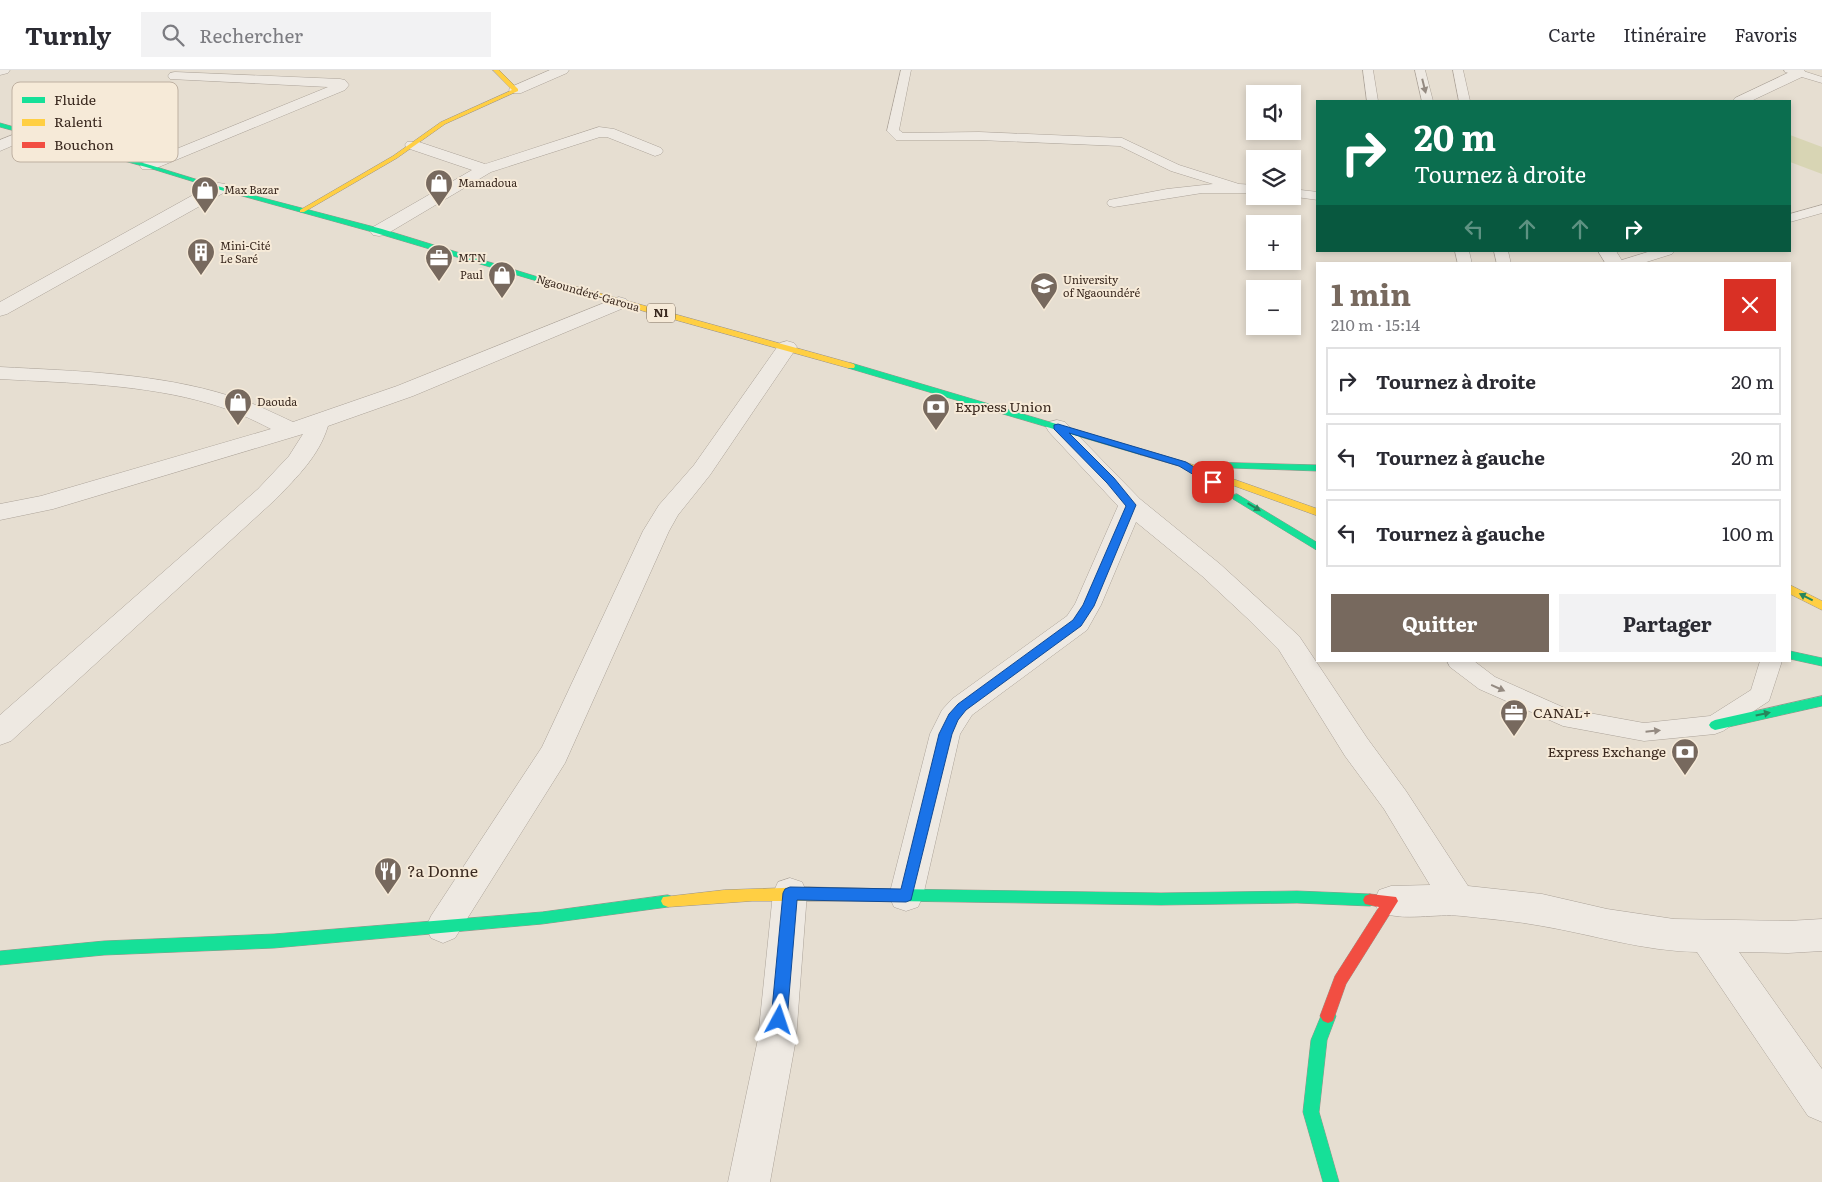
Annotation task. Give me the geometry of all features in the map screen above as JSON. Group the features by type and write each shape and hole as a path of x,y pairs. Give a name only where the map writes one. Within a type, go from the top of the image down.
{"main road":[{"path":"302,211 413,145 443,123 516,90 496,70"},
{"name":"Ngaoundéré-Garoua","path":"0,125 12,129"},
{"name":"Ngaoundéré-Garoua","path":"133,162 220,188 379,231 619,303 787,347 1058,427 1182,464 1316,512"},
{"path":"1182,464 1316,468"},
{"path":"1182,464 1258,509 1316,547"},
{"path":"1791,590 1822,606"},
{"path":"1791,655 1822,662"},
{"path":"1715,725 1822,701"},
{"path":"0,958 104,948 264,942 542,918 709,896 790,893 1161,899 1297,897 1392,901"},
{"path":"1330,1182 1311,1112 1319,1040 1340,981 1392,901"}],"street":[{"path":"516,90 562,70"},
{"path":"1742,100 1794,72"},
{"path":"175,76 279,79 340,83 342,85 178,154"},
{"path":"379,231 485,169 598,132 609,132 655,151"},
{"path":"0,146 12,141"},
{"path":"413,145 485,169"},
{"path":"148,166 158,162"},
{"path":"0,310 220,188"},
{"path":"0,512 44,504 318,422 405,391 619,303"},
{"path":"443,926 554,754 656,531 668,511 702,470 787,347"},
{"path":"0,373 78,377 153,385 212,397 292,430"},
{"path":"0,734 273,487 309,448 318,422"},
{"path":"1058,427 1110,480 1131,505 1211,570 1289,643 1356,747 1395,800 1458,900"},
{"path":"906,896 945,734 953,718 962,707 1077,623 1088,606 1131,505"},
{"path":"749,1182 778,1038 790,893"},
{"path":"1392,901 1458,900 1542,910 1606,925 1674,936 1788,937 1822,935"},
{"path":"1706,936 1822,1102"}],"lane":[{"path":"906,70 893,131 900,137 979,136 1122,142 1175,168 1238,188"},
{"path":"1368,70 1373,100"},
{"path":"1420,70 1428,100"},
{"path":"1458,70 1465,100"},
{"path":"1794,72 1822,80"},
{"path":"1114,203 1187,190 1246,189"},
{"path":"1301,195 1316,196"},
{"path":"1791,218 1822,209"},
{"path":"1631,262 1664,252"},
{"path":"1459,662 1487,683 1563,717 1644,732 1715,725 1761,695 1771,662"}],"shaded area":[{"path":"1791,135 1822,147 1822,174 1791,162"}],"traffic: fast":[{"path":"0,125 12,128"},
{"path":"134,162 219,188 379,231 560,285"},
{"path":"851,366 1141,452"},
{"path":"1206,465 1316,468"},
{"path":"1237,497 1316,547"},
{"path":"1791,655 1822,662"},
{"path":"1715,725 1822,701"},
{"path":"892,895 1161,899 1297,897 1370,900"},
{"path":"0,958 104,948 274,941 542,918 668,901"},
{"path":"1328,1016 1319,1040 1311,1112 1331,1182"}],"traffic: slow":[{"path":"302,211 395,157 443,123 516,90 496,70"},
{"path":"560,285 851,366"},
{"path":"1141,452 1182,464 1316,512"},
{"path":"1791,590 1822,606"},
{"path":"668,901 752,895 892,895"}],"traffic: jam":[{"path":"1328,1016 1340,981 1391,901 1370,900"}],"place":[{"name":"Mamadoua","path":"439,207"},
{"name":"Max Bazar","path":"205,214"},
{"name":"Mini-Cité Le Saré","path":"201,276"},
{"name":"MTN","path":"439,282"},
{"name":"Paul","path":"502,299"},
{"name":"University of Ngaoundéré","path":"1044,310"},
{"name":"Daouda","path":"238,426"},
{"name":"Express Union","path":"936,431"},
{"name":"CANAL+","path":"1514,737"},
{"name":"Express Exchange","path":"1685,776"},
{"name":"?a Donne","path":"388,895"}],"route":[{"path":"779,1020 790,893 906,896 945,734 953,718 962,707 1077,623 1084,615 1131,505 1110,480 1058,427 1182,464 1213,482"}]}
